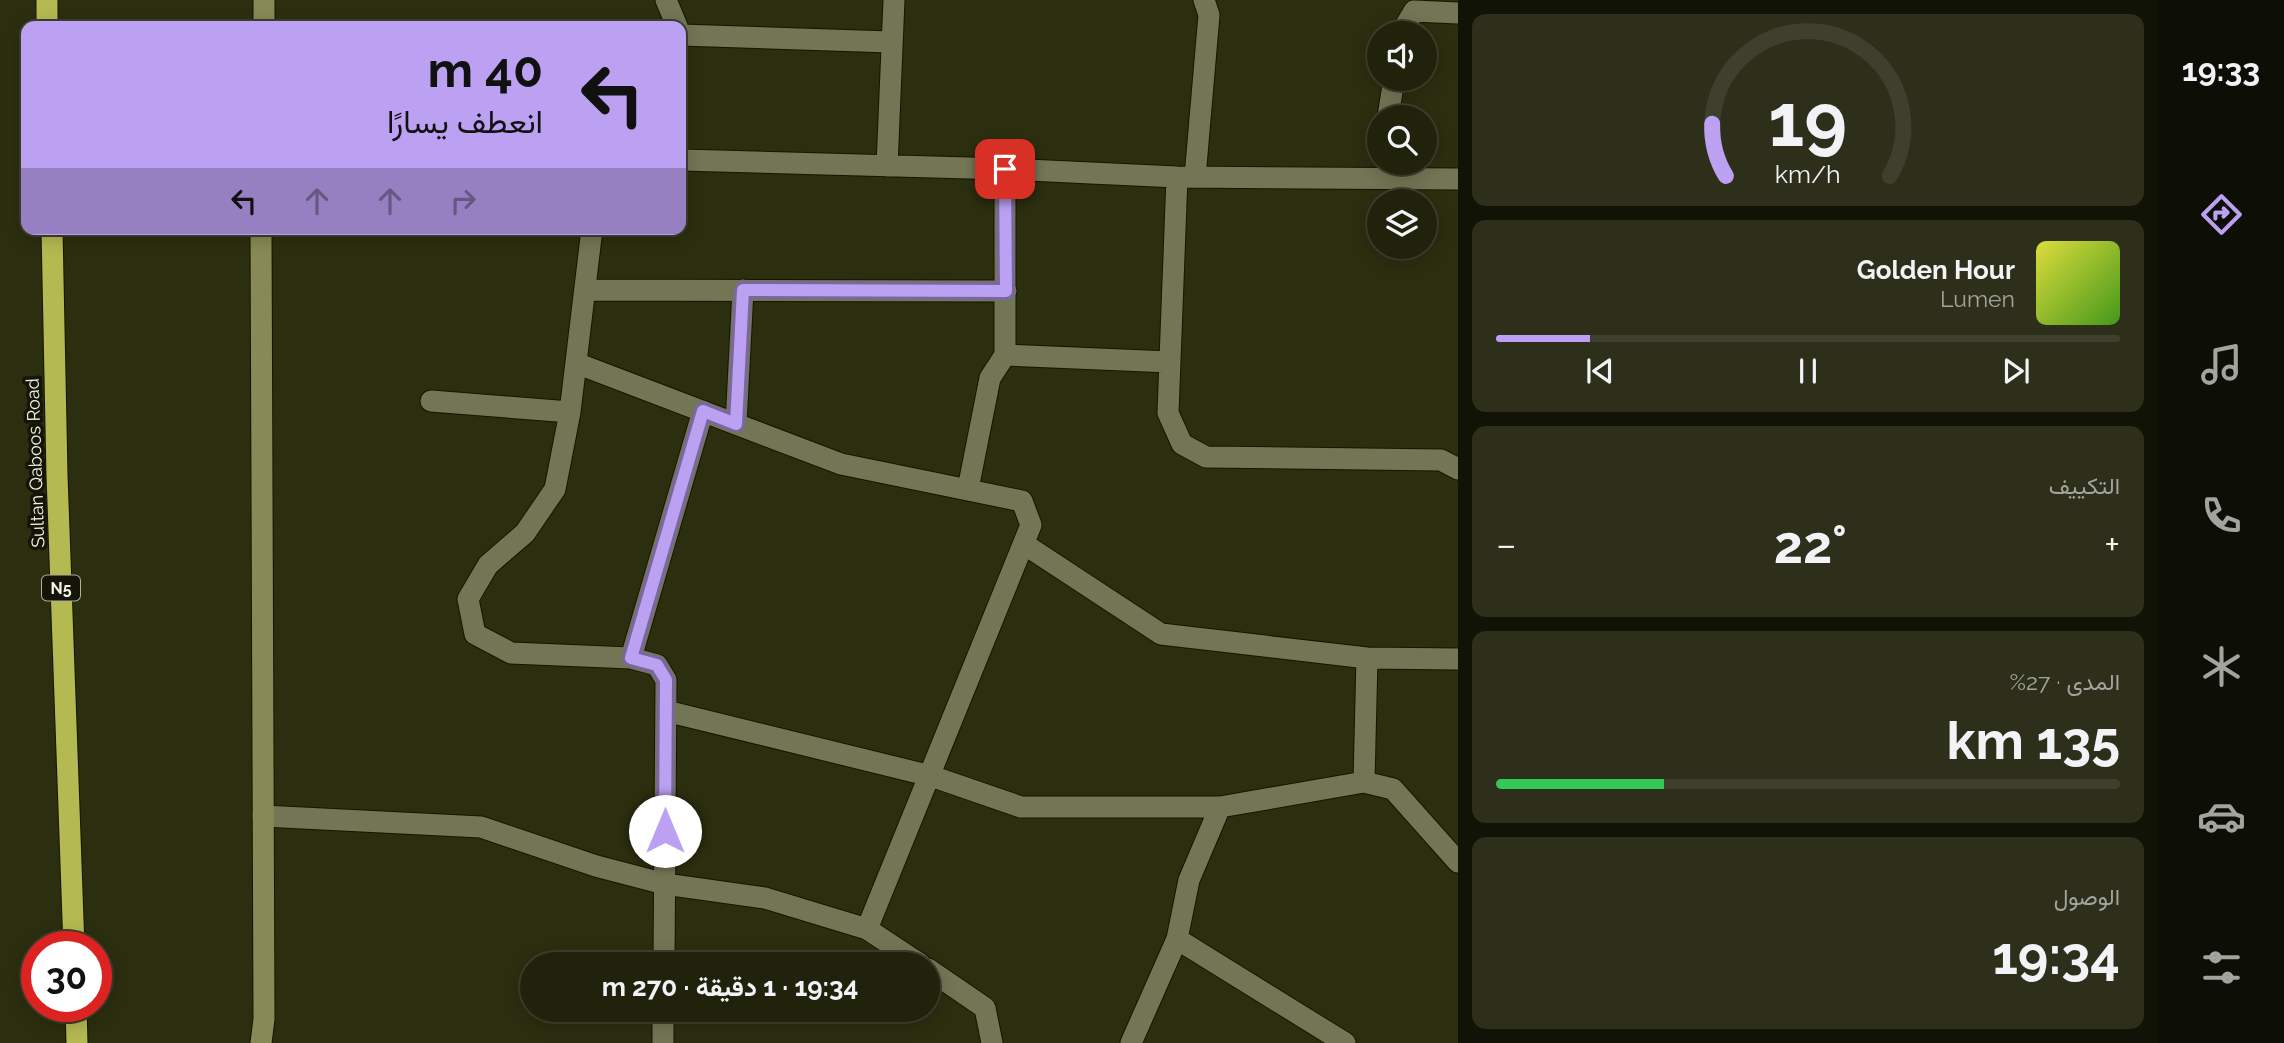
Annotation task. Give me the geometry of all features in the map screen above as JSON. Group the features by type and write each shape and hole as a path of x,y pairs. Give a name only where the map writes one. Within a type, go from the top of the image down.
{"highway":[{"path":"47,0 47,21"},
{"name":"Sultan Qaboos Road","path":"52,235 57,475 73,931"},
{"path":"76,1022 77,1043"}],"street":[{"path":"264,0 264,21"},
{"path":"666,0 675,21"},
{"path":"887,166 890,43 894,0"},
{"path":"1204,0 1209,15 1186,177 1170,362 1168,413 1182,444 1206,457 1441,460 1458,470"},
{"path":"1408,21 1414,11 1458,13"},
{"path":"686,35 890,43"},
{"path":"686,160 1186,177 1367,171"},
{"path":"968,489 990,378 1004,355 1005,169"},
{"path":"1419,175 1458,179"},
{"path":"261,235 264,1019 261,1043"},
{"path":"591,235 570,412 555,489 525,533 488,565 468,599 475,634 511,653 631,658 657,665 666,680 664,952"},
{"path":"585,290 1006,291"},
{"path":"736,424 743,290"},
{"path":"1004,355 1170,362"},
{"path":"576,363 841,464 1022,501 1031,525 867,929"},
{"path":"431,401 570,412"},
{"path":"631,658 703,411"},
{"path":"1024,544 1161,634 1367,658 1458,659"},
{"path":"1364,782 1367,658"},
{"path":"666,711 931,776 1021,807 1220,807 1364,782 1393,789 1458,862"},
{"path":"1131,1043 1177,939 1189,880 1220,807"},
{"path":"263,816 481,827 596,866 665,884 765,898 867,929 902,952"},
{"path":"1177,939 1345,1043"},
{"path":"940,977 985,1008 992,1043"},
{"path":"663,1022 663,1043"}],"route":[{"path":"665,831 666,680 657,665 631,658 703,411 736,424 743,290 1006,291 1005,169"}]}
